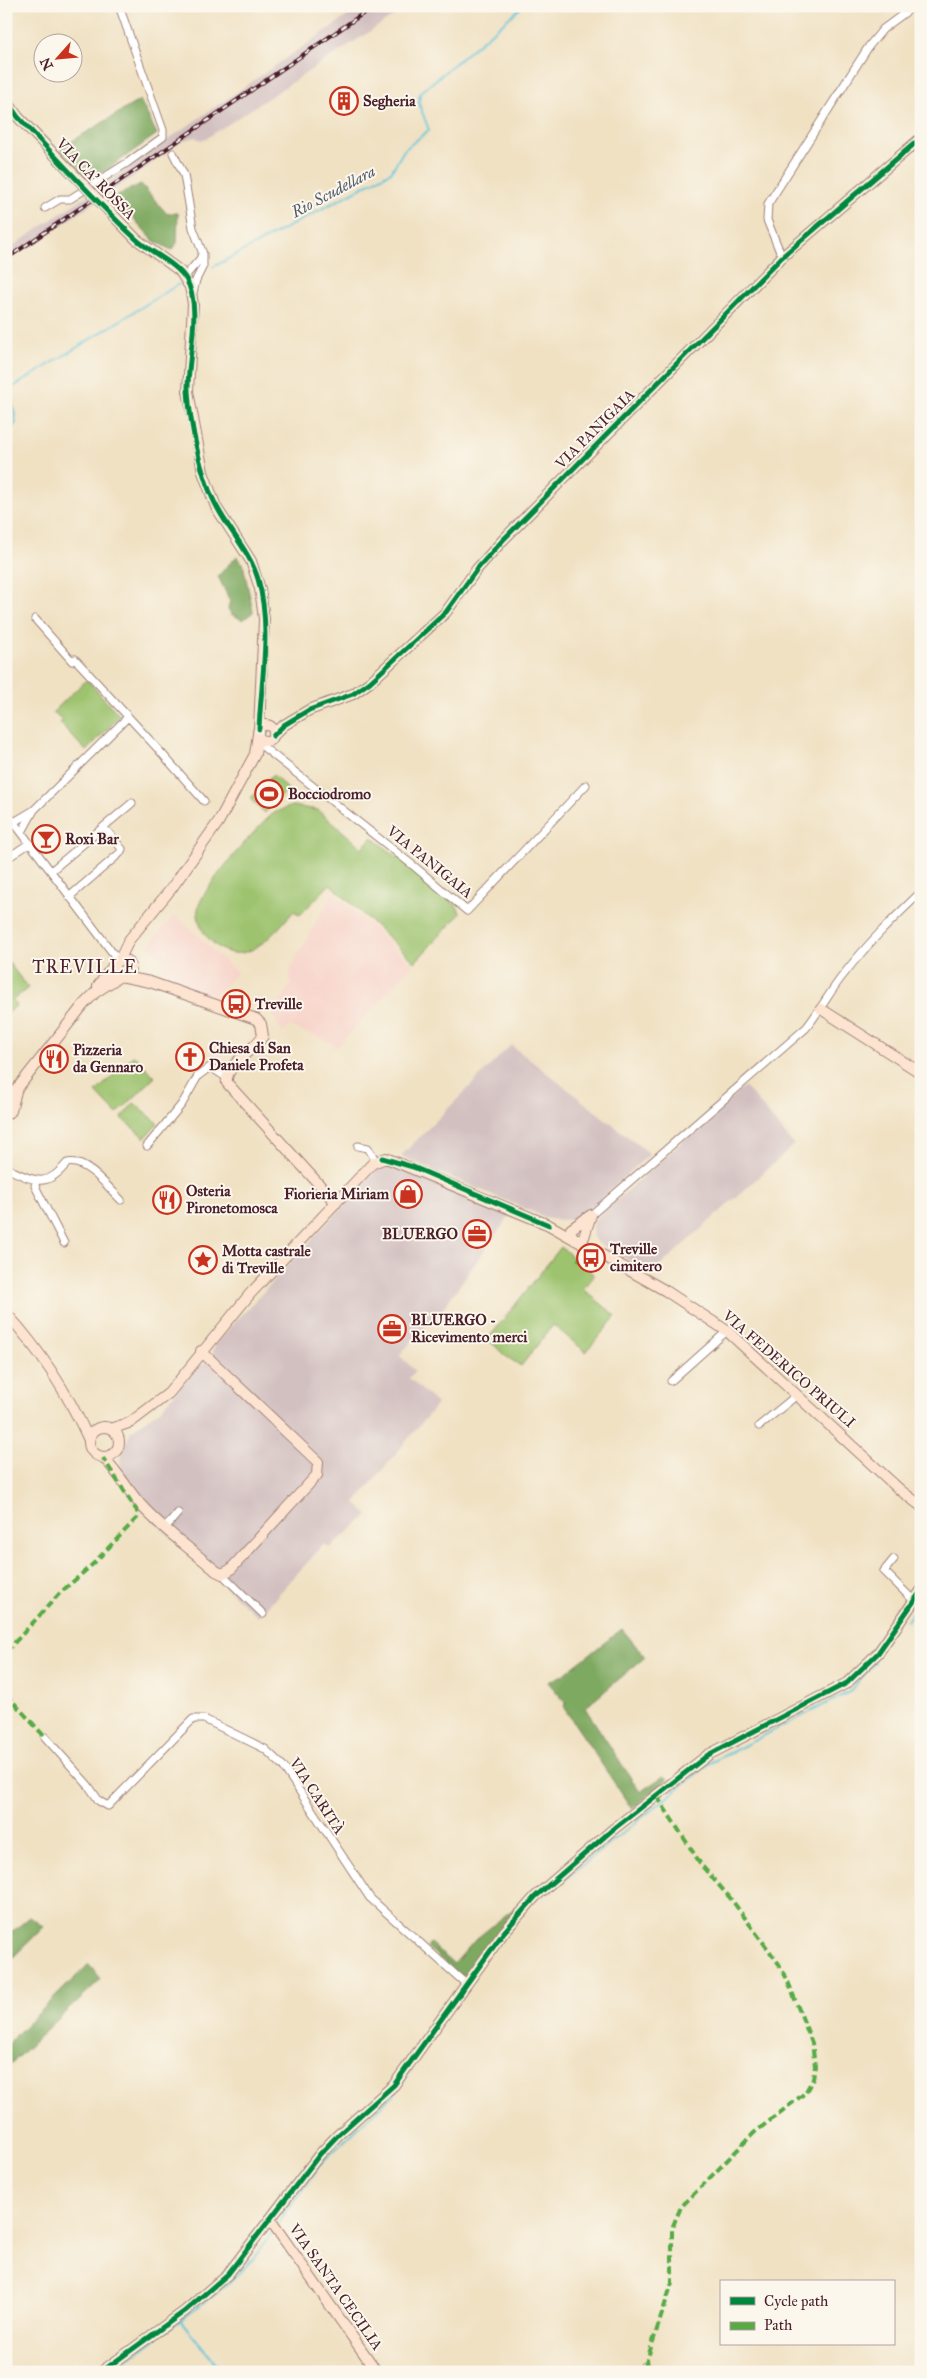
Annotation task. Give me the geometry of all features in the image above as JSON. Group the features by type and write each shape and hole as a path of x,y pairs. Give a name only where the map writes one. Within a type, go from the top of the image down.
{"street":[{"name":"VIA CA' ROSSA","path":"45,208 60,200 70,199 127,163 163,137 163,130 119,6"},
{"path":"782,257 766,220 768,204 869,46 884,30 915,6 921,14"},
{"name":"VIA CA' ROSSA","path":"6,100 18,117 142,244 176,268 186,280 193,297"},
{"name":"VIA PANIGAIA","path":"586,785 467,911 266,734 309,710 359,690 432,627 446,612 477,569 503,540 782,257 921,138"},
{"name":"VIA CA' ROSSA","path":"173,153 184,175 193,228 201,246 203,266 198,275 193,297 188,391 190,408 207,486 219,511 251,561 258,580 264,619 260,710 266,734"},
{"path":"186,280 190,269 200,259 201,246"},
{"path":"176,268 182,270 190,269"},
{"path":"186,280 198,275"},
{"path":"35,619 72,661 75,659 204,801"},
{"path":"14,822 34,810 128,717"},
{"path":"8,1108 16,1090 96,992 122,967 138,931 206,842 224,814 266,734"},
{"path":"51,871 132,803"},
{"path":"22,832 34,810"},
{"path":"6,812 122,967 150,982 256,1019 260,1024 263,1036 257,1045 232,1067 226,1076 227,1083 336,1203"},
{"path":"69,897 120,853 122,849 108,832"},
{"path":"6,859 30,843"},
{"path":"591,1215 585,1233 580,1240 574,1232 591,1215 806,1028 822,1010 832,990 870,941 921,892"},
{"path":"822,1010 921,1072"},
{"path":"147,1146 182,1104 198,1076 210,1067 226,1076"},
{"path":"78,1415 86,1424 98,1428 111,1429 131,1422 169,1393 250,1294 379,1159 368,1148 358,1146"},
{"name":"VIA FEDERICO PRIULI","path":"379,1159 413,1167 549,1225 574,1232 602,1254 656,1284 727,1331 900,1490 919,1505"},
{"path":"6,1168 36,1182 56,1177 67,1163 80,1162 121,1200"},
{"path":"36,1182 36,1186 64,1242"},
{"path":"585,1233 602,1254"},
{"path":"6,1313 29,1338 78,1415 92,1451 104,1458 120,1475 141,1505 222,1574 263,1614"},
{"path":"671,1381 727,1331"},
{"path":"202,1351 315,1457 318,1467 317,1475 230,1570 222,1574"},
{"path":"759,1426 797,1395"},
{"path":"104,1458 118,1448 131,1422"},
{"path":"89,1440 93,1432 98,1428"},
{"path":"111,1429 118,1436 120,1475"},
{"path":"166,1527 178,1513"},
{"path":"894,1559 884,1571 914,1601"},
{"path":"101,2372 185,2311 228,2274 320,2154 338,2135 394,2085 466,1984 525,1907 569,1867 708,1755 847,1683 878,1653 921,1591"},
{"name":"VIA CARITÀ","path":"45,1737 99,1800 108,1806 185,1726 196,1718 204,1719 265,1749 283,1766 370,1898 466,1984"},
{"name":"VIA SANTA CECILIA","path":"271,2220 377,2372"}],"shaded area":[{"path":"362,6 409,6 202,141 195,137 182,141 137,174 6,262 6,251"},
{"path":"333,892 413,965 337,1047 290,1026 282,1033 273,1015 291,983 290,970"},
{"path":"175,915 237,973 213,998 154,976 167,963 148,946"},
{"path":"511,1045 650,1154 583,1214 570,1220 549,1219 401,1156"},
{"path":"745,1086 794,1145 652,1273 598,1243 593,1237 592,1229 595,1219"},
{"path":"381,1165 398,1167 510,1215 441,1311 399,1355 415,1371 409,1378 437,1404 355,1503 368,1515 330,1548 324,1544 258,1617 137,1506 113,1472 121,1467 120,1459 131,1431 161,1409 192,1374 214,1355 213,1351 216,1343"}],"green space":[{"path":"140,100 157,134 88,183 60,151 64,146"},
{"path":"141,184 167,214 178,213 177,243 172,250 154,241 114,197"},
{"path":"237,556 243,564 253,612 243,620 231,614 228,608 230,601 218,576"},
{"path":"85,681 89,682 120,716 86,751 60,723 63,720 53,712"},
{"name":"Bocciodromo","path":"273,775 288,789 265,813 250,799"},
{"path":"292,806 318,810 362,848 372,837 453,901 460,914 415,962 330,884 300,915 294,911 266,940 256,947 245,952 234,953 222,950 210,940 201,926 198,909 201,900 231,859 266,820 274,813"},
{"path":"6,959 28,988 13,1000 16,1006 6,1014"},
{"path":"134,1055 155,1077 117,1114 96,1092"},
{"path":"134,1103 158,1123 145,1138 121,1118"},
{"path":"561,1247 594,1275 583,1289 616,1316 586,1352 553,1325 521,1366 504,1355 488,1339"},
{"path":"622,1629 645,1657 585,1708 640,1792 664,1776 668,1779 632,1809 564,1708 565,1702 548,1682 563,1675"},
{"path":"544,1884 507,1920 467,1977 459,1975 427,1947 430,1943 454,1964 476,1939"},
{"path":"30,1917 44,1927 6,1964 6,1928 11,1933"},
{"path":"89,1964 101,1979 6,2068 6,2045"}],"waterway":[{"name":"Rio Scudellara","path":"213,267 391,172 404,150 429,130 419,104 420,93 523,6"},
{"name":"Rio Scudellara","path":"6,434 16,423 10,389 179,284"},
{"path":"907,1621 921,1601"},
{"path":"550,1891 710,1763 849,1692 875,1662"},
{"path":"279,2222 322,2162 394,2094 411,2070"},
{"path":"115,2369 222,2289 253,2259 274,2230"},
{"path":"181,2321 223,2372"}],"railway":[{"path":"6,259 374,6"}],"marked path":[{"path":"578,1261 585,1250"},
{"path":"6,1652 60,1593 93,1564 137,1518 137,1511 103,1458"},
{"path":"6,1694 45,1737"},
{"path":"645,2366 672,2283 672,2228 681,2207 754,2133 805,2093 813,2079 815,2066 812,2043 787,1979 779,1964 731,1899 702,1866 656,1795"}],"cycle path":[{"path":"6,100 18,117 121,225 142,244 181,273 191,291 194,318 188,391 197,450 211,495 250,560 258,579 262,597 265,635 259,729"},
{"path":"273,736 284,725 309,710 353,694 370,682 446,612 477,569 503,540 782,257 921,138"},
{"path":"382,1158 413,1167 549,1225"},
{"path":"101,2372 185,2311 228,2274 320,2154 338,2135 394,2085 504,1932 535,1897 611,1831 708,1755 847,1683 878,1653 921,1591"}],"place":[{"name":"Segheria","path":"344,101"},
{"name":"Bocciodromo","path":"269,794"},
{"name":"Roxi Bar","path":"46,839"},
{"name":"Treville","path":"236,1004"},
{"name":"Chiesa di San Daniele Profeta","path":"190,1057"},
{"name":"Pizzeria da Gennaro","path":"54,1059"},
{"name":"Fiorieria Miriam","path":"408,1194"},
{"name":"Osteria Pironetomosca","path":"167,1200"},
{"name":"BLUERGO","path":"477,1234"},
{"name":"Treville cimitero","path":"591,1258"},
{"name":"Motta castrale di Treville","path":"203,1260"},
{"name":"BLUERGO - Ricevimento merci","path":"392,1329"}],"district":[{"name":"TREVILLE","path":"85,967"}]}
